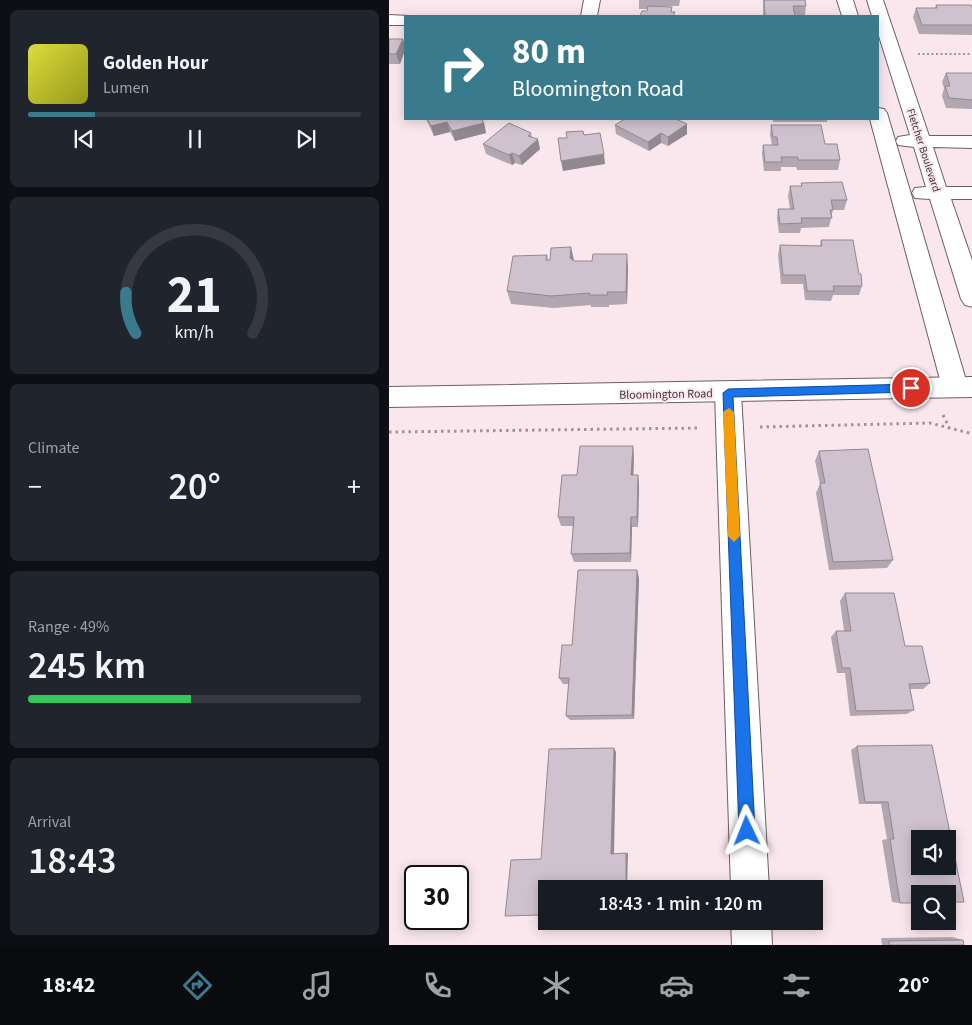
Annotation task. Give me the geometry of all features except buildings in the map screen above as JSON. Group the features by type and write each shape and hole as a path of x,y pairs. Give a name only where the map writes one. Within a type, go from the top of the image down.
{"street":[{"path":"589,15 592,0"},
{"path":"845,0 850,15"},
{"name":"Fletcher Boulevard","path":"875,0 972,299"},
{"path":"389,20 404,20"},
{"path":"879,116 900,192 964,387"},
{"path":"886,141 972,142"},
{"path":"900,192 972,193"},
{"name":"Bloomington Road","path":"389,396 728,393 964,387"},
{"path":"728,393 749,880"},
{"path":"751,930 752,945"}],"path":[{"path":"893,54 972,54"},
{"path":"940,408 949,427"},
{"path":"389,432 729,428 930,423 972,434"}],"slow traffic":[{"path":"729,412 734,536"}],"route":[{"path":"747,831 728,393 911,388"}]}
